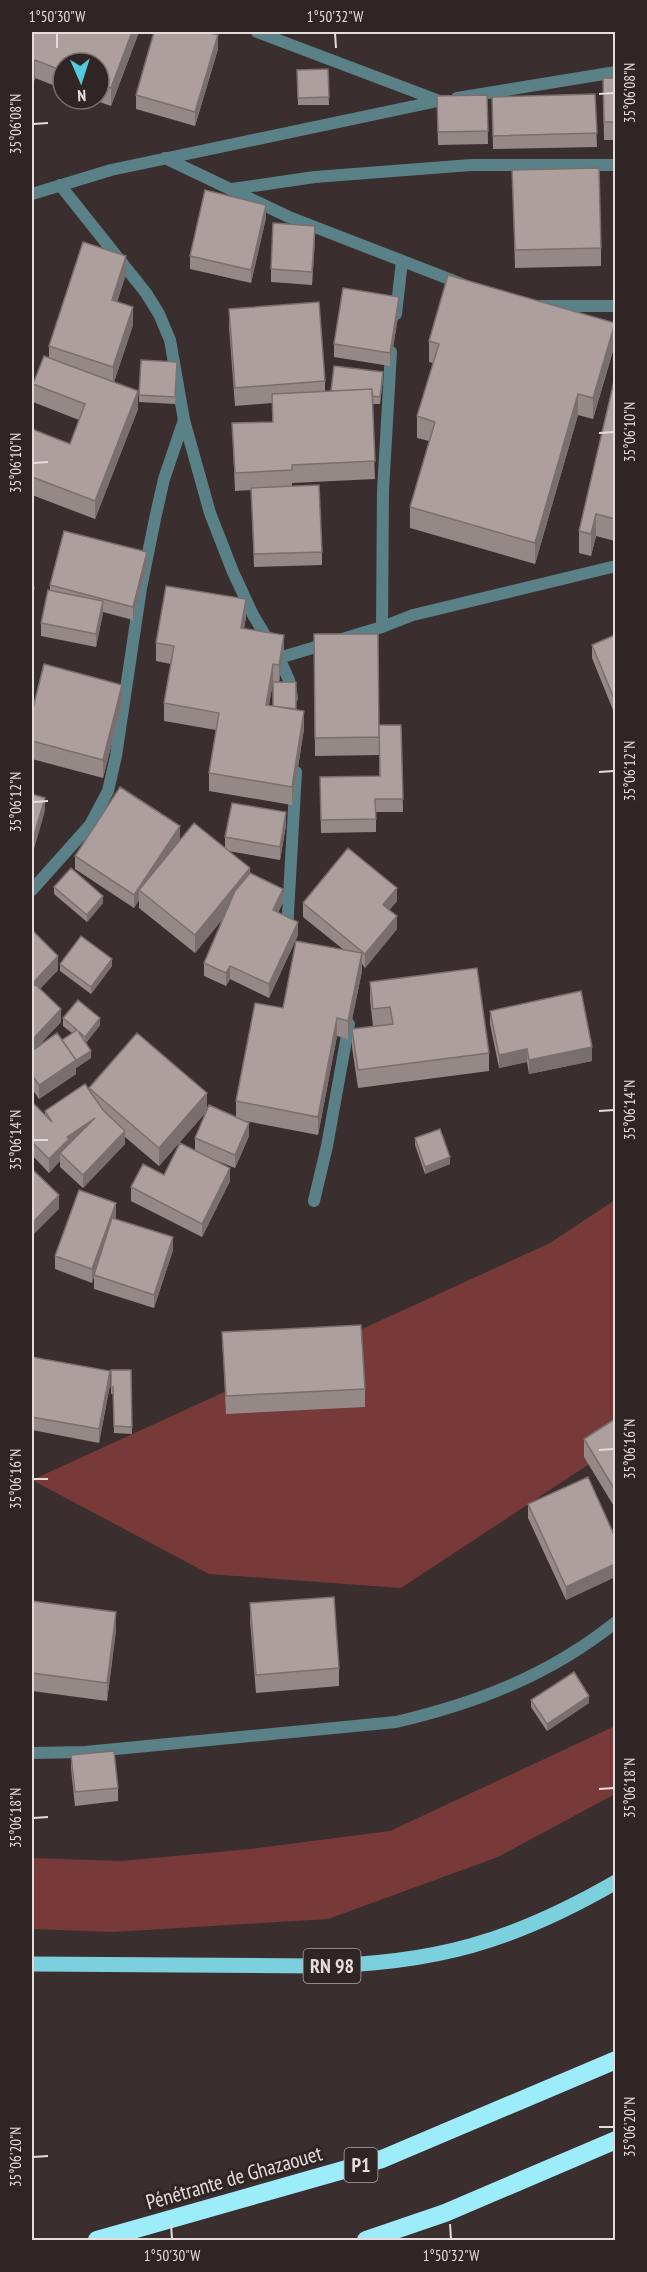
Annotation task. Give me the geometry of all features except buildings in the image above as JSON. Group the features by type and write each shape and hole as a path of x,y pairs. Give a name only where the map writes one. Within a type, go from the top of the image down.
{"highway":[{"name":"Pénétrante de Ghazaouet","path":"97,2241 382,2158 615,2060"},
{"path":"366,2241 445,2213 615,2140"}],"main road":[{"name":"RN 98","path":"32,1964 314,1966 405,1961 450,1953 494,1940 536,1924 615,1882"}],"street":[{"path":"257,32 438,101"},
{"path":"32,194 111,170 165,158 438,101 615,72"},
{"path":"165,158 289,217 474,289"},
{"path":"231,189 315,177 471,165 615,165"},
{"path":"60,185 146,293 159,314 170,340 184,420 210,513 233,573 289,680 296,714"},
{"path":"382,627 383,491 389,373 402,261"},
{"path":"545,318 526,308 615,306"},
{"path":"32,890 90,825 108,791 116,756 141,588 155,519 164,479 184,420"},
{"path":"279,658 382,627 412,615 615,566"},
{"path":"295,941 287,930 296,762"},
{"path":"314,1201 327,1146 352,1010"},
{"path":"32,1753 85,1752 396,1722 481,1699 522,1681 562,1659 615,1622"}],"shaded area":[{"path":"615,1200 615,1447 401,1588 209,1574 32,1480 550,1243"},
{"path":"615,1726 615,1794 498,1857 328,1919 113,1932 32,1929 32,1858 121,1861 251,1849 390,1831"}]}
